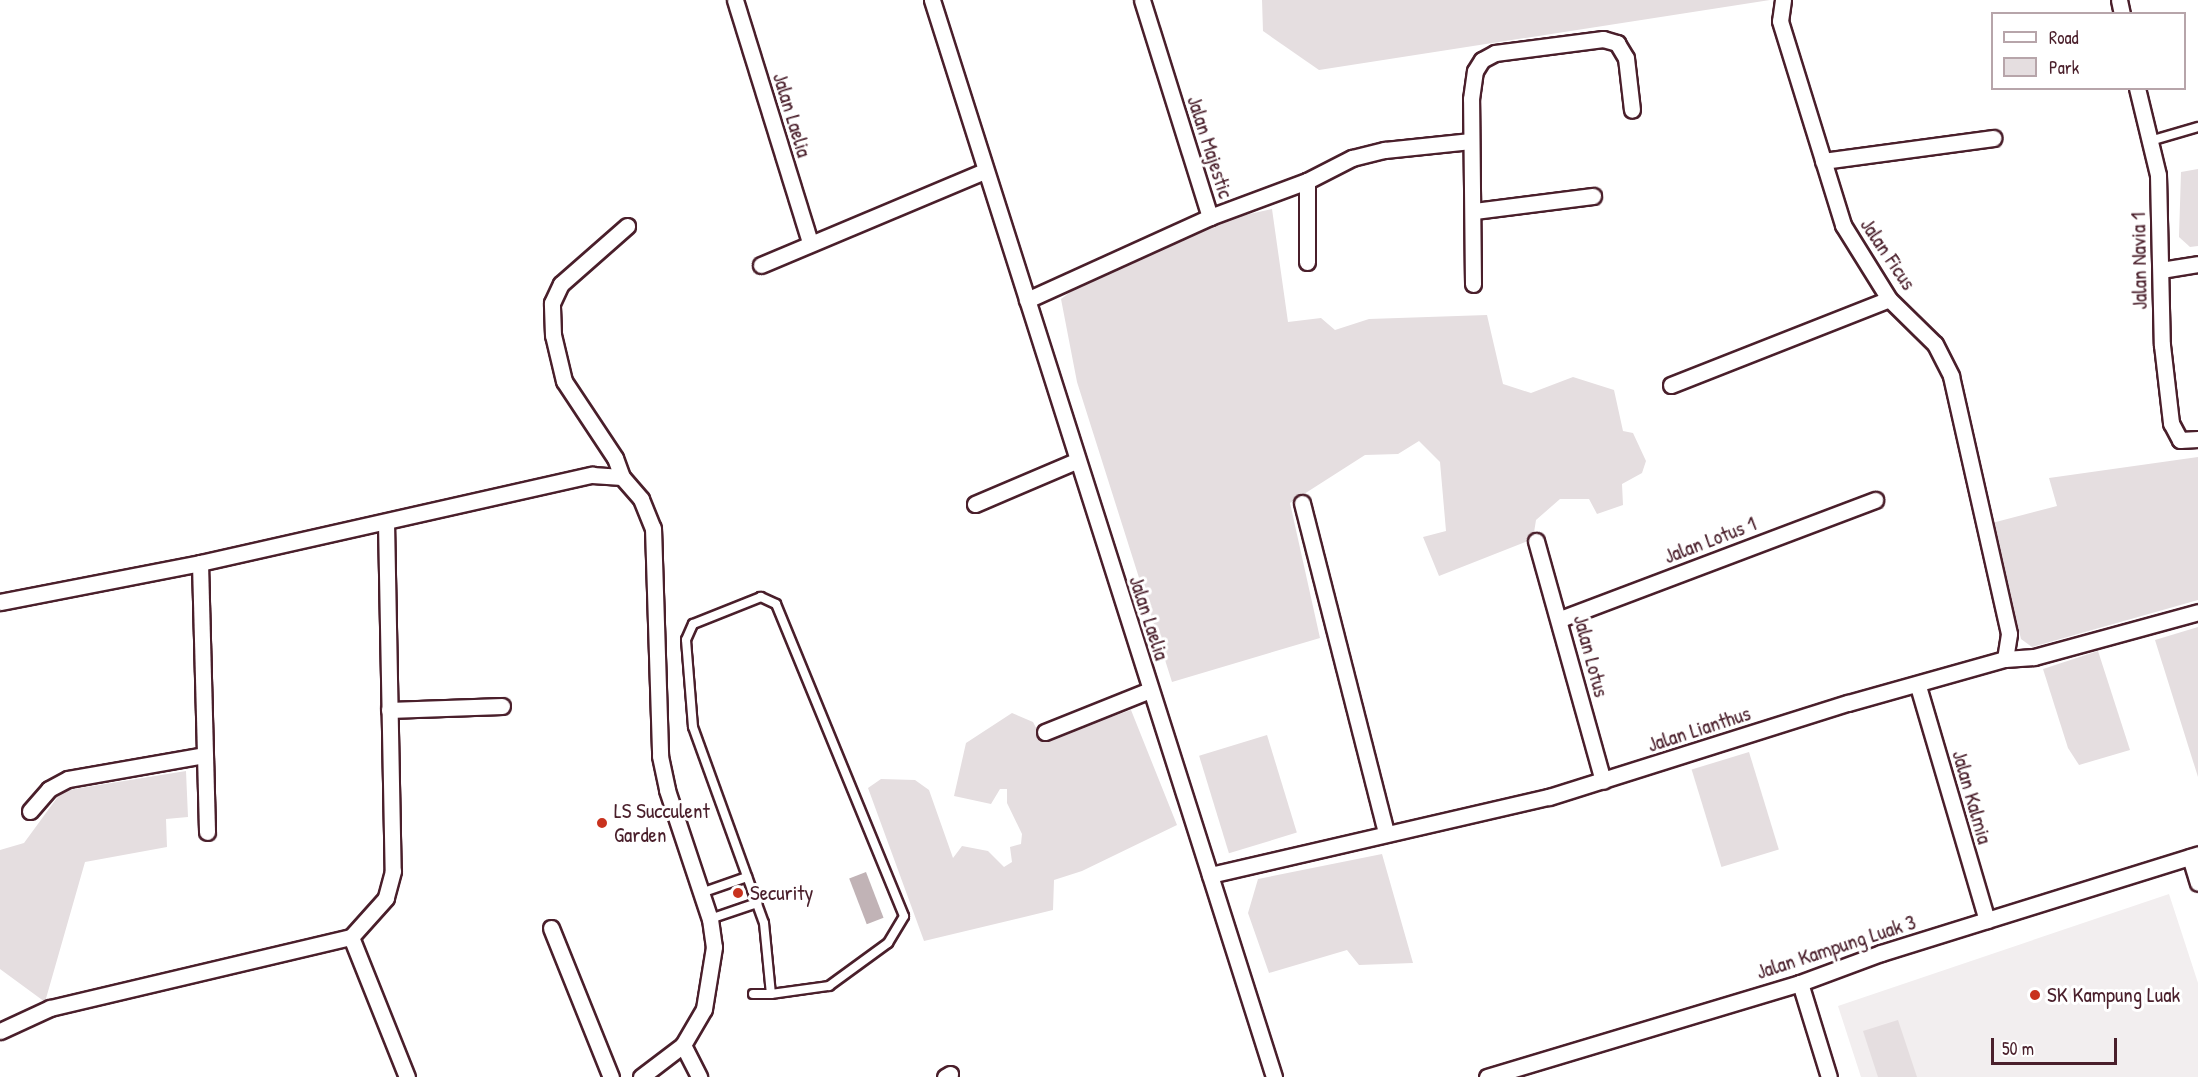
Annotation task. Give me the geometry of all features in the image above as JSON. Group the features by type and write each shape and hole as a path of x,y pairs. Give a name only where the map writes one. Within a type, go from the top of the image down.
{"street":[{"name":"Jalan Laelia","path":"735,0 810,243"},
{"name":"Jalan Laelia","path":"932,0 1076,461 1274,1077"},
{"name":"Jalan Majestic","path":"1027,300 1210,217 1142,0"},
{"name":"Jalan Ficus","path":"1783,0 1780,21 1843,225 1889,300 1935,344 1951,376 2009,634 2005,659"},
{"path":"1473,284 1474,212 1471,141 1475,71 1482,60 1496,53 1603,39 1617,43 1626,58 1632,110"},
{"name":"Jalan Navia 1","path":"2137,90 2158,187 2162,345 2174,435 2186,441 2198,440"},
{"path":"1823,161 1993,138"},
{"path":"1210,217 1307,182 1352,158 1385,150 1471,141"},
{"path":"761,266 810,243 985,171"},
{"path":"1307,182 1307,262"},
{"path":"1474,212 1593,196"},
{"path":"627,225 561,284 552,303 553,335 564,381 615,458 622,477 641,499 653,528 660,756 667,790 710,919 714,947 704,1008 683,1045 641,1077"},
{"path":"2161,270 2198,264"},
{"path":"1671,385 1889,300"},
{"path":"975,504 1076,461"},
{"path":"0,602 200,563 592,475 622,477"},
{"name":"Jalan Lotus 1","path":"1560,619 1875,500"},
{"path":"1302,503 1386,833"},
{"path":"0,1031 50,1008 351,937 386,897 391,884 386,522"},
{"name":"Jalan Lotus","path":"1536,541 1560,619 1603,781"},
{"path":"200,563 207,832"},
{"name":"Jalan Lianthus","path":"1210,875 1603,781 1848,703 1918,686 2005,659 2034,657 2198,612"},
{"name":"Jalan Kalmia","path":"1918,686 1987,920"},
{"path":"1046,732 1150,690"},
{"path":"389,710 502,706"},
{"path":"30,811 49,789 68,779 204,754"},
{"path":"2194,856 2198,883"},
{"name":"Jalan Kampung Luak 3","path":"1487,1077 1800,983 1987,920 2194,856"},
{"path":"551,928 611,1077"},
{"path":"351,937 407,1077"},
{"path":"1800,983 1829,1077"},
{"path":"683,1045 699,1077"}],"lane":[{"path":"2150,141 2198,127"},
{"path":"753,994 771,994 829,986 888,943 904,916 776,604 761,597 693,624 686,640 693,727 764,923 771,994"},
{"path":"701,892 747,877"},
{"path":"710,919 757,903"}],"shaded area":[{"path":"866,872 884,918 867,924 849,878"},
{"name":"SK Kampung Luak","path":"2169,894 2198,983 2198,1077 1861,1077 1838,1006"}],"green space":[{"path":"1262,0 1770,0 1319,70 1263,31"},
{"path":"2198,169 2198,246 2190,247 2179,237 2181,172"},
{"path":"1272,209 1288,322 1321,318 1335,330 1369,319 1487,315 1503,384 1531,393 1573,377 1614,390 1623,431 1633,433 1646,461 1642,473 1622,484 1623,505 1597,514 1589,499 1560,499 1536,520 1533,539 1439,576 1423,537 1446,531 1440,462 1419,441 1398,454 1365,455 1290,503 1320,638 1172,682 1077,382 1061,299 1081,284 1236,217"},
{"path":"2198,457 2198,600 2032,647 2021,639 1992,523 2057,506 2049,478"},
{"path":"2198,627 2198,777 2155,640"},
{"path":"2098,651 2130,750 2079,765 2068,748 2043,669"},
{"path":"1131,710 1177,825 1082,871 1054,880 1053,910 924,941 868,788 881,779 915,780 929,790 953,858 962,846 988,851 1004,867 1012,862 1010,847 1021,844 1022,834 1007,803 1007,789 1000,789 991,804 954,796 966,743 1012,713 1033,722 1043,741"},
{"path":"1267,735 1297,833 1229,853 1199,756"},
{"path":"1749,752 1779,850 1721,867 1692,770"},
{"path":"186,771 188,817 166,819 167,847 85,862 45,1002 0,969 0,850 24,843 62,791"},
{"path":"1382,854 1413,963 1359,965 1347,950 1269,973 1248,913 1258,879"},
{"path":"1898,1020 1917,1077 1878,1077 1863,1031"}],"place":[{"name":"LS Succulent Garden","path":"602,823"},
{"name":"Security","path":"738,893"},
{"name":"SK Kampung Luak","path":"2035,995"}]}
